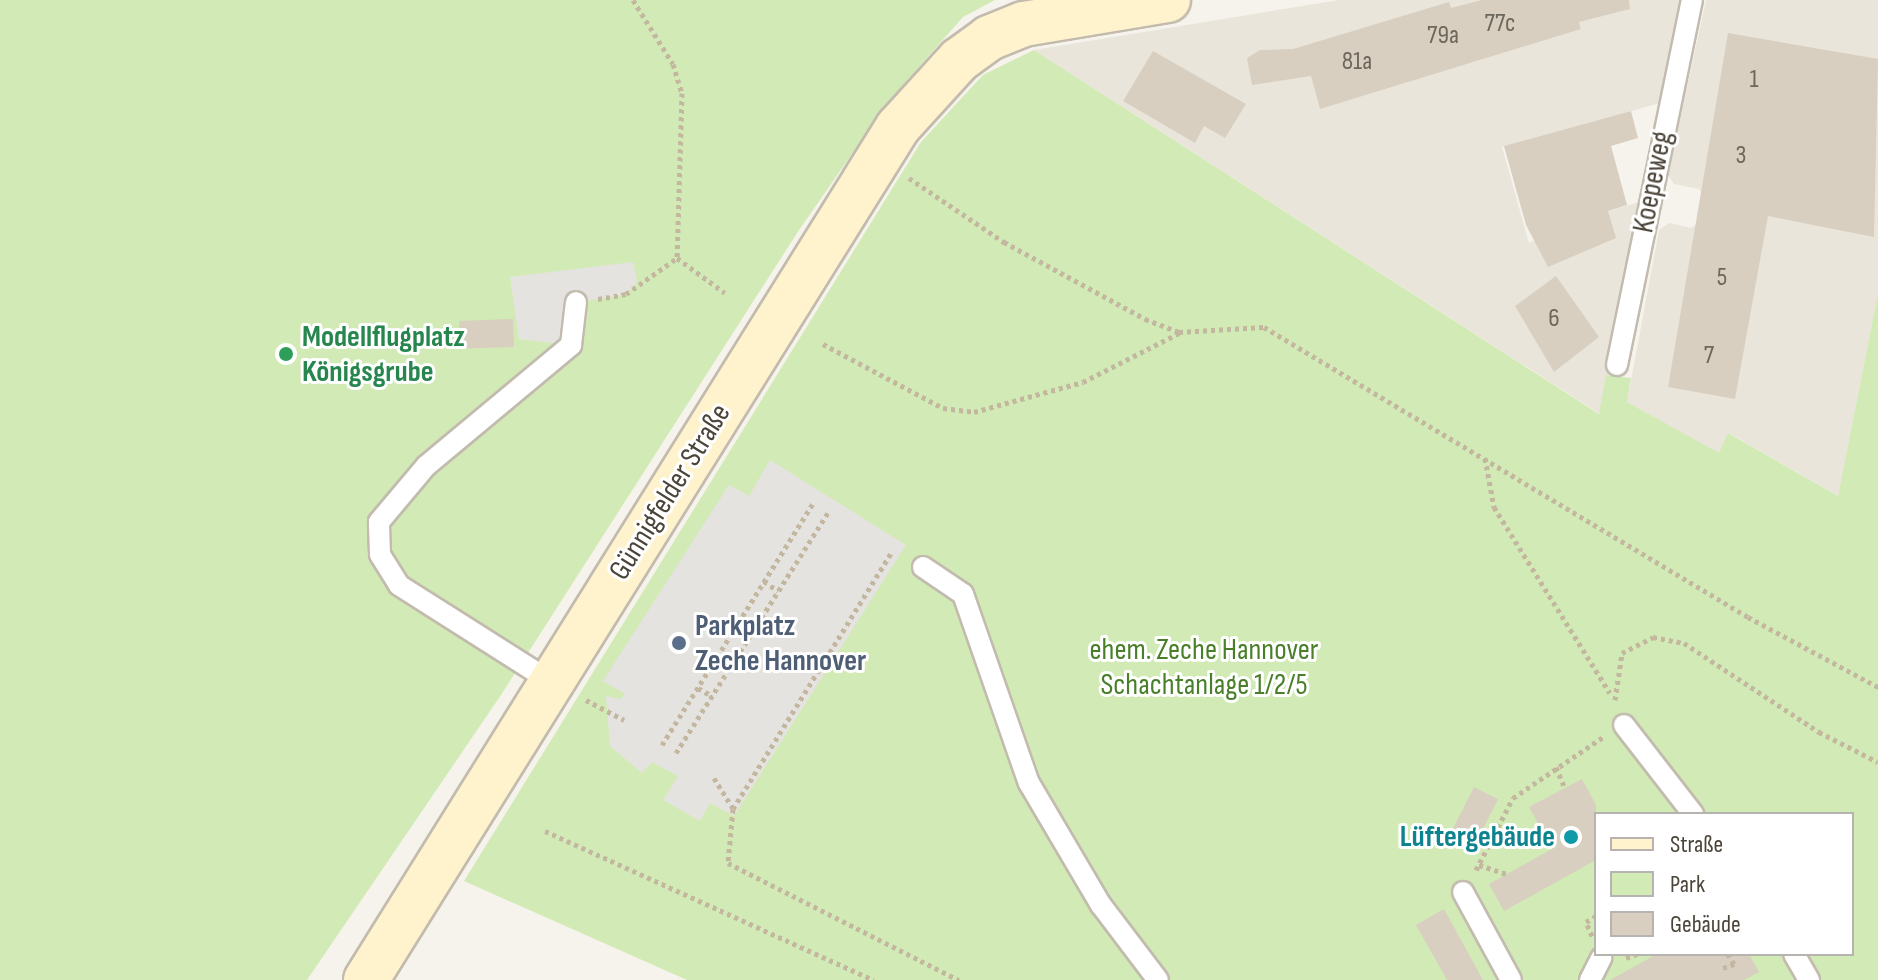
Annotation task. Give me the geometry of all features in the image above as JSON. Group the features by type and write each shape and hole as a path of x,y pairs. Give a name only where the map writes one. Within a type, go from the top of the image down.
{"street":[{"name":"Günnigfelder Straße","path":"366,980 878,158 959,60 1005,31 1168,0"}],"lane":[{"name":"Koepeweg","path":"1617,365 1692,0"},
{"path":"550,681 399,585 380,554 379,522 426,466 571,345 576,302"},
{"path":"923,567 963,594 1029,783 1101,905 1158,980"},
{"path":"1624,725 1691,812"},
{"path":"1463,892 1511,980"},
{"path":"1590,980 1598,956"},
{"path":"1795,956 1809,980"}],"path":[{"path":"633,0 658,36 682,93 677,258"},
{"path":"878,158 1004,242 1179,332"},
{"path":"677,258 725,293"},
{"path":"576,302 626,294 677,258"},
{"path":"823,344 943,408 974,412 1003,409 1083,382 1179,332 1264,327 1878,687"},
{"path":"1485,458 1494,507 1611,694 1624,725"},
{"path":"662,745 814,502"},
{"path":"676,753 829,511"},
{"path":"893,550 733,809 728,863 959,980"},
{"path":"764,581 778,591"},
{"path":"737,624 752,633"},
{"path":"1611,694 1622,653 1653,637 1684,643 1819,732 1878,762"},
{"path":"698,688 712,696"},
{"path":"1463,892 1513,798 1591,744"},
{"path":"1556,767 1565,788"},
{"path":"714,778 733,809"},
{"path":"545,831 874,980"},
{"path":"1479,865 1507,874"},
{"path":"1594,917 1586,922 1594,940"},
{"path":"1629,958 1633,956"},
{"path":"1723,968 1734,964 1729,956"}],"shaded area":[{"path":"1339,0 1681,0 1660,103 1502,147 1529,243 1566,223 1640,202 1600,414 1034,50"},
{"path":"1706,0 1878,0 1878,293 1838,496 1729,433 1719,454 1627,402 1659,230 1669,223 1691,228 1702,221 1706,199 1699,189 1674,184 1668,175"},
{"path":"633,262 637,282 626,294 576,303 571,345 519,339 510,277"},
{"name":"Parkplatz Zeche Hannover","path":"770,460 906,545 734,816 710,803 700,821 663,800 678,776 652,762 642,773 610,746 606,696 621,699 625,694 603,681 729,485 749,496"}],"green space":[{"path":"0,0 995,0 963,17 888,102 799,230 501,695 307,980 0,980"},
{"name":"ehem. Zeche Hannover Schachtanlage 1/2/5","path":"1034,50 1599,414 1606,375 1631,378 1627,402 1719,453 1728,433 1838,496 1878,293 1878,980 687,980 464,881 921,142 983,75"}],"building":[{"path":"1482,0 1629,0 1630,9 1579,22 1581,29 1320,109 1311,76 1252,85 1247,58 1260,50 1293,49 1449,2 1451,8"},
{"path":"1728,33 1878,59 1874,237 1768,216 1735,399 1668,387"},
{"path":"1153,51 1246,104 1225,138 1204,126 1195,143 1123,101"},
{"path":"1631,111 1638,138 1611,146 1627,205 1608,211 1616,238 1548,267 1526,225 1504,146"},
{"path":"1556,276 1599,337 1554,372 1515,306"},
{"path":"513,319 514,347 460,349 459,321"},
{"name":"Lüftergebäude","path":"1582,779 1596,805 1594,861 1504,911 1489,884 1552,849 1529,807"},
{"path":"1474,787 1498,799 1474,846 1450,834"},
{"path":"1444,909 1483,980 1447,980 1416,925"},
{"path":"1653,956 1750,956 1759,972 1744,980 1610,980"}],"place":[{"name":"Modellflugplatz Königsgrube","path":"286,354"},
{"name":"Parkplatz Zeche Hannover","path":"679,643"},
{"name":"Lüftergebäude","path":"1571,837"}]}
